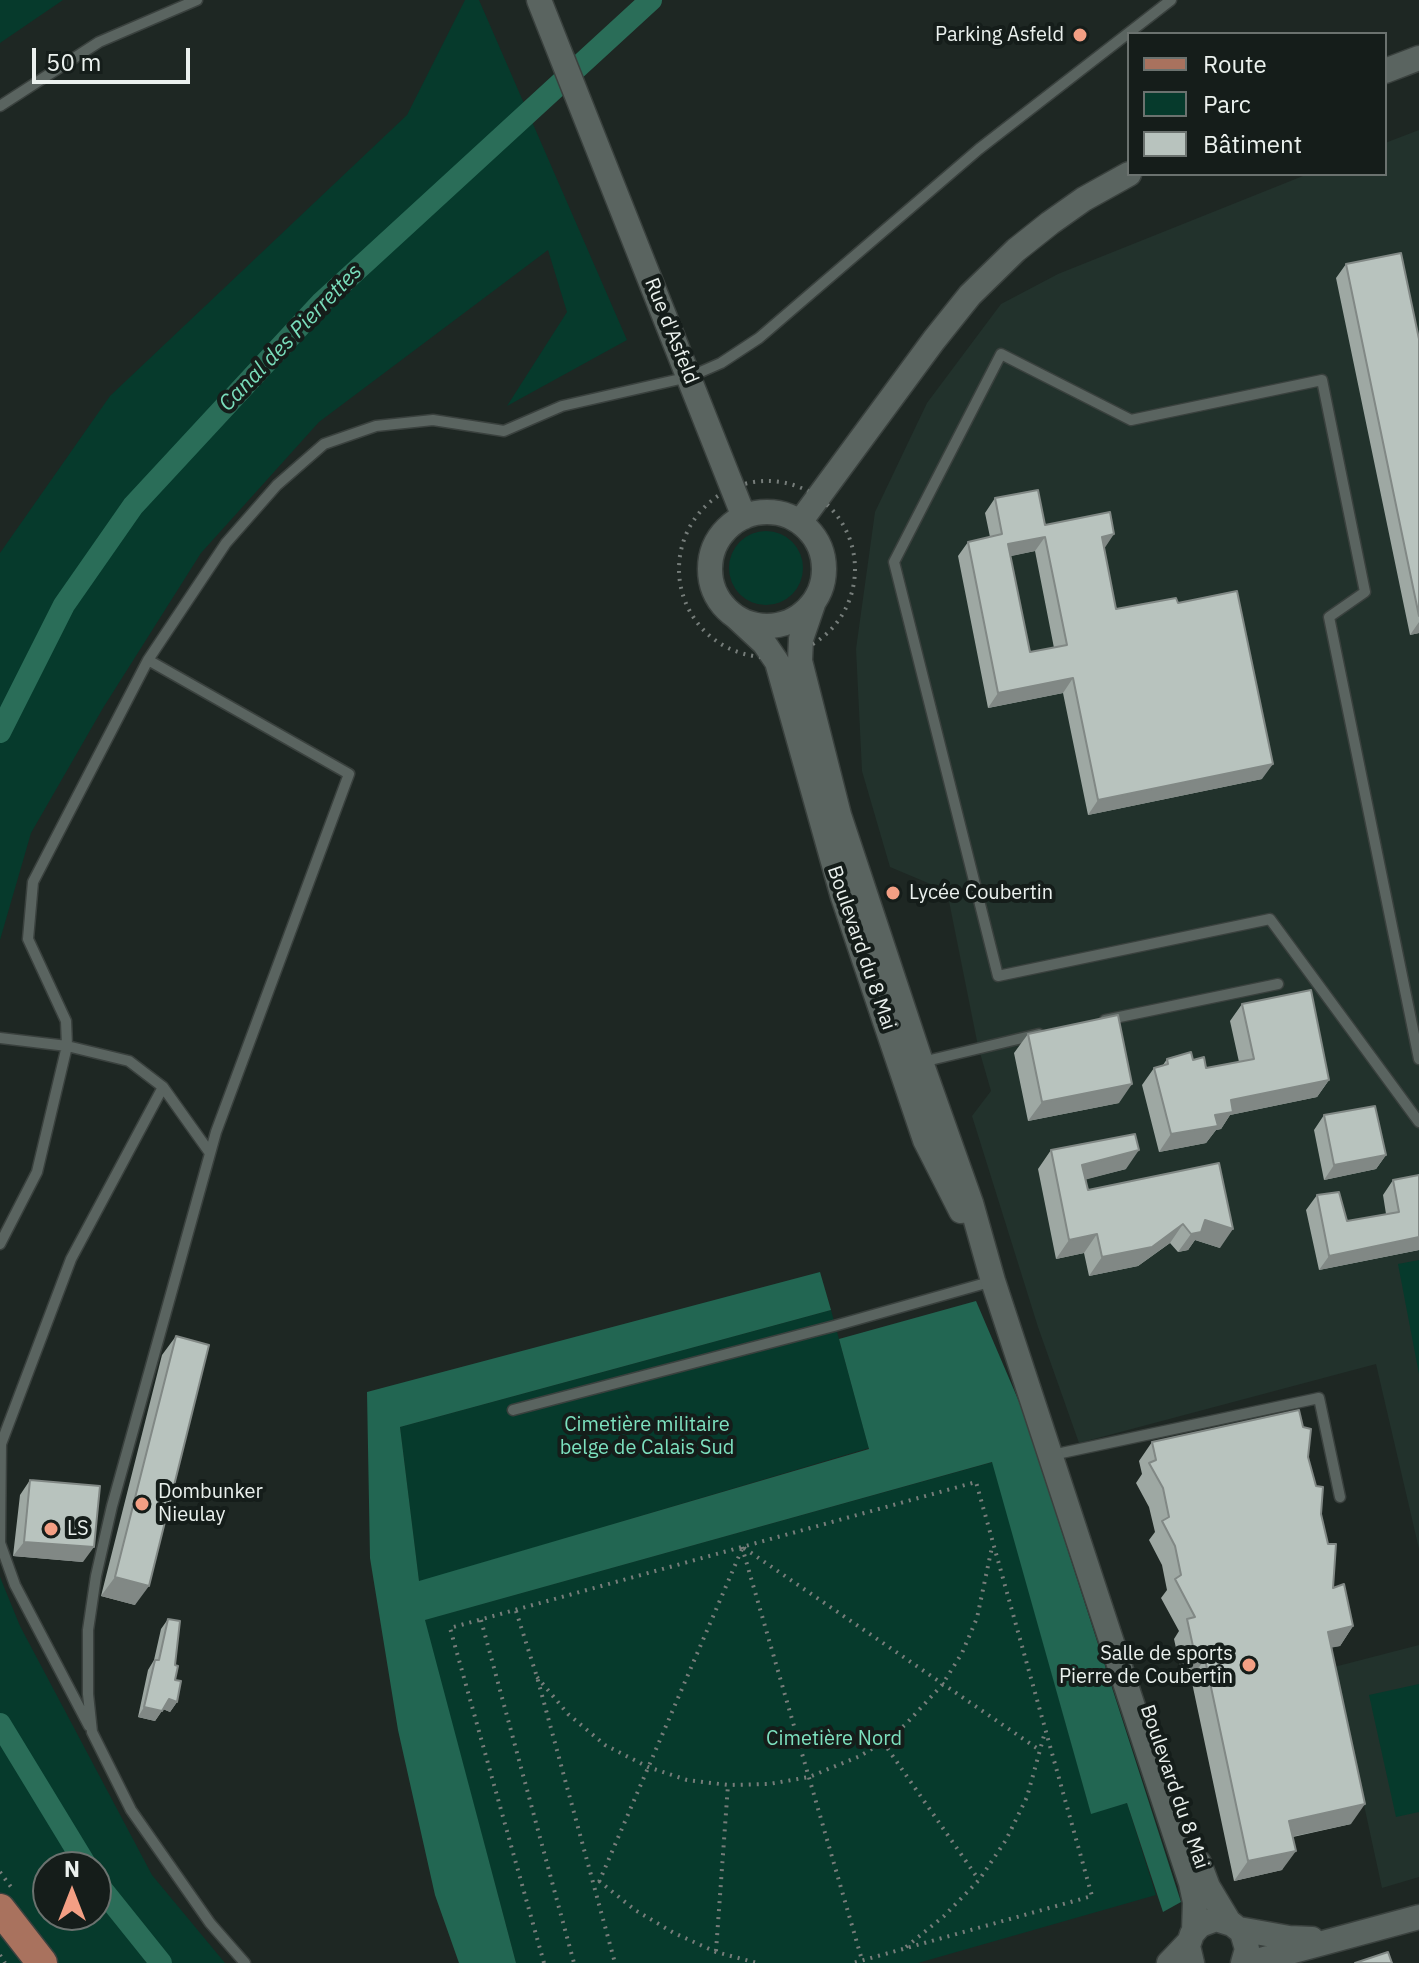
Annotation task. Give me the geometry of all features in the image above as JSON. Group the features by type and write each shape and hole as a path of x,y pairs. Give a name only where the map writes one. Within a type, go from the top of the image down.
{"main road":[{"path":"4,1914 34,1963"},
{"path":"4,1914 42,1963"}],"street":[{"name":"Rue d'Asfeld","path":"539,0 744,517"},
{"path":"1387,70 1419,58"},
{"path":"800,522 970,295 1016,250 1050,223 1084,199 1127,175"},
{"path":"772,512 800,522 816,539 824,560 823,584 813,604 795,619 773,626 750,624 736,617 716,595 711,580 713,550 720,536 744,517 772,512"},
{"name":"Boulevard du 8 Mai","path":"813,604 806,618 800,650 810,706 911,1065 932,1157 964,1216 993,1281 1052,1455 1191,1883 1195,1902 1192,1945"},
{"name":"Boulevard du 8 Mai","path":"736,617 774,657 782,674 829,854 911,1065"},
{"name":"Boulevard du 8 Mai","path":"1102,1607 1134,1670 1205,1879 1234,1925"},
{"path":"1234,1925 1247,1945 1246,1963 1419,1917"},
{"path":"1169,1963 1192,1945 1212,1920 1289,1938 1344,1937"}],"lane":[{"path":"0,106 99,42 197,0"},
{"path":"1130,32 1171,0"},
{"path":"0,1244 37,1172 67,1046 66,1021 28,939 33,882 148,660 226,543 277,485 324,444 376,426 433,420 504,431 562,406 689,377 721,363 759,338 987,142 1127,34"},
{"path":"1419,1059 1329,617 1365,592 1322,380 1131,420 1001,354 894,562 998,976 1270,919 1419,1122"},
{"path":"92,1732 88,1694 88,1630 96,1576 163,1317 210,1153 349,774 148,660"},
{"path":"1098,1021 1278,984"},
{"path":"911,1065 978,1046 1053,1031"},
{"path":"0,1038 67,1046 129,1061 163,1087 210,1153"},
{"path":"163,1087 71,1259 1,1444 0,1543 15,1585 131,1810 210,1923 245,1963"},
{"path":"513,1410 993,1281"},
{"path":"1052,1455 1319,1398 1340,1497"}],"path":[{"path":"763,481 783,482 818,497 833,510 848,535 855,564 849,602 827,634 800,650 774,657 757,657 739,652 707,633 685,603 680,586 681,549 687,531 709,502 733,488 763,481"},
{"path":"544,1963 450,1628 976,1482 1092,1896 853,1963"},
{"path":"537,1677 568,1714 605,1745 648,1767 687,1780 728,1785 769,1784 809,1777 860,1756 883,1742 905,1725 942,1685 962,1653 977,1618 993,1543"},
{"path":"742,1547 1041,1751"},
{"path":"599,1882 742,1547"},
{"path":"742,1547 862,1962"},
{"path":"516,1610 615,1963"},
{"path":"481,1620 574,1963"},
{"path":"904,1949 944,1916 979,1880 1011,1830 1027,1797 1045,1728"},
{"path":"883,1742 979,1880"},
{"path":"716,1952 728,1785"},
{"path":"591,1874 648,1918 674,1933 716,1952 757,1963"},
{"path":"0,1955 5,1963"}],"shaded area":[{"path":"1419,130 1419,1549 1376,1364 1079,1443 1038,1327 972,1116 991,1091 978,1046 947,891 890,867 862,771 856,649 875,512 927,403 1001,304 1058,274 1303,176 1387,176 1387,142"},
{"path":"1419,1645 1419,1877 1382,1888 1334,1667"}],"green space":[{"path":"0,0 63,0 0,43"},
{"path":"465,0 479,0 627,340 507,406 567,312 548,250 319,422 201,553 103,708 31,833 0,940 0,553 110,396 407,115"},
{"path":"759,531 773,531 787,537 797,547 803,568 797,589 787,599 773,605 759,605 745,599 735,589 729,575 729,561 735,547 745,537"},
{"path":"1419,1260 1419,1374 1398,1264"},
{"path":"820,1272 831,1310 400,1427 419,1581 869,1449 839,1339 976,1301 1023,1411 1181,1902 1163,1912 1127,1803 1091,1814 992,1462 425,1620 516,1963 459,1963 435,1895 398,1730 370,1558 367,1392"},
{"name":"Cimetière militaire belge de Calais Sud","path":"831,1310 869,1448 419,1582 400,1427"},
{"name":"Cimetière Nord","path":"993,1462 1091,1813 1127,1803 1156,1895 918,1963 516,1963 424,1620"},
{"path":"0,1577 20,1626 152,1875 225,1963 0,1963"},
{"path":"1419,1684 1419,1812 1396,1817 1369,1695"}],"building":[{"path":"1401,253 1419,339 1419,616 1346,264"},
{"path":"1038,490 1045,525 1110,512 1114,534 1102,537 1116,609 1176,598 1178,603 1237,591 1273,764 1098,800 1073,678 998,693 968,542 1002,534 995,498","holes":["1045,537 1067,645 1030,652 1008,544"]},
{"path":"1311,990 1329,1080 1231,1100 1233,1112 1215,1115 1218,1126 1171,1134 1154,1068 1168,1064 1167,1059 1191,1052 1193,1060 1204,1057 1206,1068 1254,1059 1242,1004"},
{"path":"1118,1015 1132,1084 1042,1102 1028,1034"},
{"path":"1375,1106 1386,1155 1334,1165 1324,1115"},
{"path":"1135,1134 1139,1150 1082,1165 1088,1190 1219,1163 1233,1229 1205,1220 1201,1232 1191,1234 1183,1224 1152,1247 1102,1257 1097,1234 1069,1240 1051,1150"},
{"path":"1419,1175 1419,1237 1329,1256 1317,1195 1339,1192 1347,1221 1399,1212 1393,1180"},
{"name":"Dombunker Nieulay","path":"176,1336 209,1345 149,1586 115,1577"},
{"name":"Salle de sports Pierre de Coubertin","path":"1299,1410 1303,1427 1311,1429 1308,1457 1316,1486 1323,1487 1321,1514 1328,1544 1336,1544 1333,1588 1344,1584 1353,1626 1328,1632 1365,1804 1289,1821 1296,1851 1248,1861 1205,1659 1196,1660 1187,1619 1195,1617 1175,1579 1181,1575 1175,1546 1162,1521 1169,1517 1163,1488 1149,1463 1156,1460 1152,1442"},
{"name":"LS","path":"30,1480 100,1486 94,1547 24,1542"},
{"path":"168,1619 180,1621 175,1680 181,1681 177,1702 169,1699 162,1711 144,1707"},
{"path":"1388,1952 1392,1963 1355,1963"}],"waterway":[{"name":"Canal des Pierrettes","path":"0,732 64,605 133,506 322,302 651,0"},
{"name":"Canal des Pierrettes","path":"0,1724 77,1851"},
{"name":"Canal des Pierrettes","path":"112,1902 161,1963"}],"place":[{"name":"Parking Asfeld","path":"1080,35"},
{"name":"Lycée Coubertin","path":"893,893"},
{"name":"Dombunker Nieulay","path":"142,1504"},
{"name":"LS","path":"51,1529"},
{"name":"Salle de sports Pierre de Coubertin","path":"1249,1665"}]}
